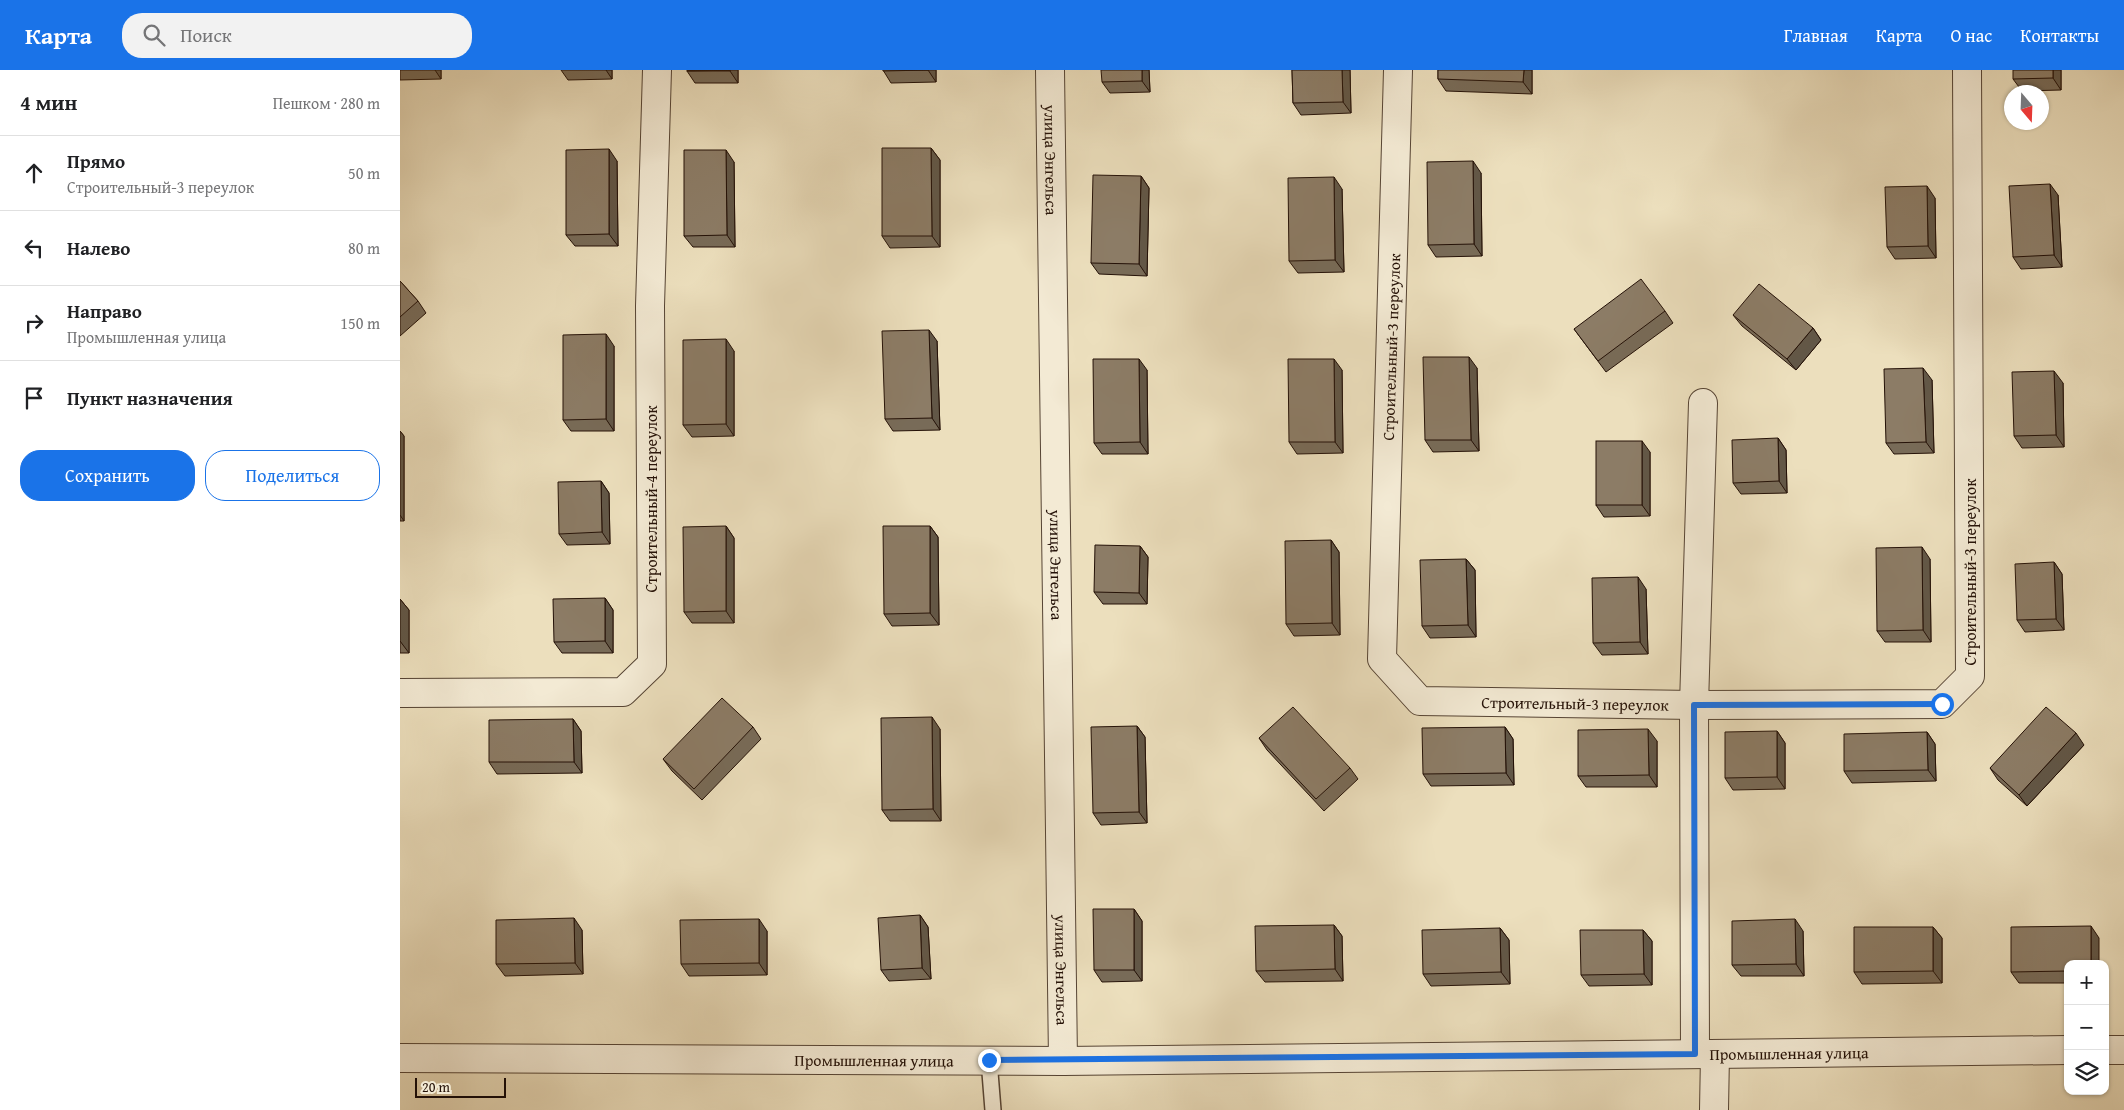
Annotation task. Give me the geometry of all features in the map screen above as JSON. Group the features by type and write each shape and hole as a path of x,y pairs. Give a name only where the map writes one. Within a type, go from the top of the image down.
{"street":[{"name":"Строительный-4 переулок","path":"400,692 623,692 652,664 650,306 657,70"},
{"name":"улица Энгельса","path":"1050,70 1063,1061"},
{"name":"Строительный-3 переулок","path":"1398,70 1382,659 1420,701 1694,705 1942,704 1970,676 1967,70"},
{"path":"1703,403 1694,705 1705,1054 1714,1110"},
{"name":"Промышленная улица","path":"400,1058 1063,1061 2064,1050"},
{"path":"2109,1050 2124,1050"}],"lane":[{"path":"989,1060 993,1110"}],"building":[{"path":"730,70 730,71 687,71"},
{"path":"883,70 928,70 883,71"},
{"path":"1101,70 1142,70 1142,81 1102,82"},
{"path":"1292,70 1342,70 1343,102 1293,103"},
{"path":"1438,70 1524,70 1523,82 1438,79"},
{"path":"2013,70 2053,70 2053,78 2013,79"},
{"path":"882,148 931,148 932,236 882,236"},
{"path":"609,149 609,234 566,235 566,150"},
{"path":"684,150 726,150 727,235 684,236"},
{"path":"1473,161 1474,244 1428,245 1427,162"},
{"path":"1093,175 1141,176 1139,264 1091,263"},
{"path":"1334,177 1335,260 1289,261 1288,178"},
{"path":"2050,184 2054,255 2013,257 2009,186"},
{"path":"1927,186 1928,246 1887,247 1885,187"},
{"path":"1641,279 1665,311 1598,361 1574,329"},
{"path":"400,281 418,301 400,317"},
{"path":"1759,284 1813,328 1787,359 1733,315"},
{"path":"929,330 932,418 885,419 882,331"},
{"path":"606,334 606,419 563,420 563,335"},
{"path":"726,339 726,424 683,425 683,340"},
{"path":"1423,357 1469,357 1471,440 1425,440"},
{"path":"1093,359 1139,359 1140,442 1094,443"},
{"path":"1288,359 1334,359 1335,442 1289,442"},
{"path":"1923,368 1926,442 1886,443 1884,369"},
{"path":"2054,371 2056,435 2014,436 2012,372"},
{"path":"1778,438 1779,481 1733,483 1732,440"},
{"path":"1596,441 1642,441 1642,505 1596,505"},
{"path":"601,481 602,532 559,534 558,482"},
{"path":"726,526 726,611 684,612 683,527"},
{"path":"883,526 930,526 930,613 884,614"},
{"path":"1331,540 1332,623 1286,624 1285,541"},
{"path":"1095,545 1140,546 1139,593 1094,592"},
{"path":"1922,547 1923,630 1877,631 1876,548"},
{"path":"1466,559 1468,625 1422,626 1420,560"},
{"path":"2054,562 2056,619 2017,620 2015,564"},
{"path":"1638,577 1640,642 1593,643 1592,578"},
{"path":"605,598 605,641 554,642 553,599"},
{"path":"722,698 753,727 694,789 663,759"},
{"path":"1293,707 1350,768 1316,799 1259,738"},
{"path":"2046,707 2076,733 2019,795 1990,768"},
{"path":"932,717 933,809 882,810 881,718"},
{"path":"573,719 574,762 489,762 489,720"},
{"path":"1137,726 1139,812 1093,813 1091,727"},
{"path":"1505,727 1506,773 1423,774 1422,728"},
{"path":"1648,729 1649,775 1578,776 1578,730"},
{"path":"1777,731 1777,777 1725,778 1725,732"},
{"path":"1927,732 1928,770 1844,771 1844,734"},
{"path":"1093,909 1134,909 1134,970 1094,970"},
{"path":"920,915 922,968 881,970 878,918"},
{"path":"574,918 575,963 496,964 496,920"},
{"path":"759,919 759,963 681,964 680,920"},
{"path":"1795,919 1796,964 1732,965 1732,921"},
{"path":"1334,925 1335,969 1256,971 1255,926"},
{"path":"2091,926 2091,960 2064,960 2064,971 2011,972 2011,927"},
{"path":"1854,927 1933,927 1933,971 1854,972"},
{"path":"1500,928 1501,972 1423,974 1422,930"},
{"path":"1580,930 1643,930 1644,974 1581,975"}],"route":[{"path":"989,1060 1063,1061 1695,1054 1694,705 1942,704"}]}
